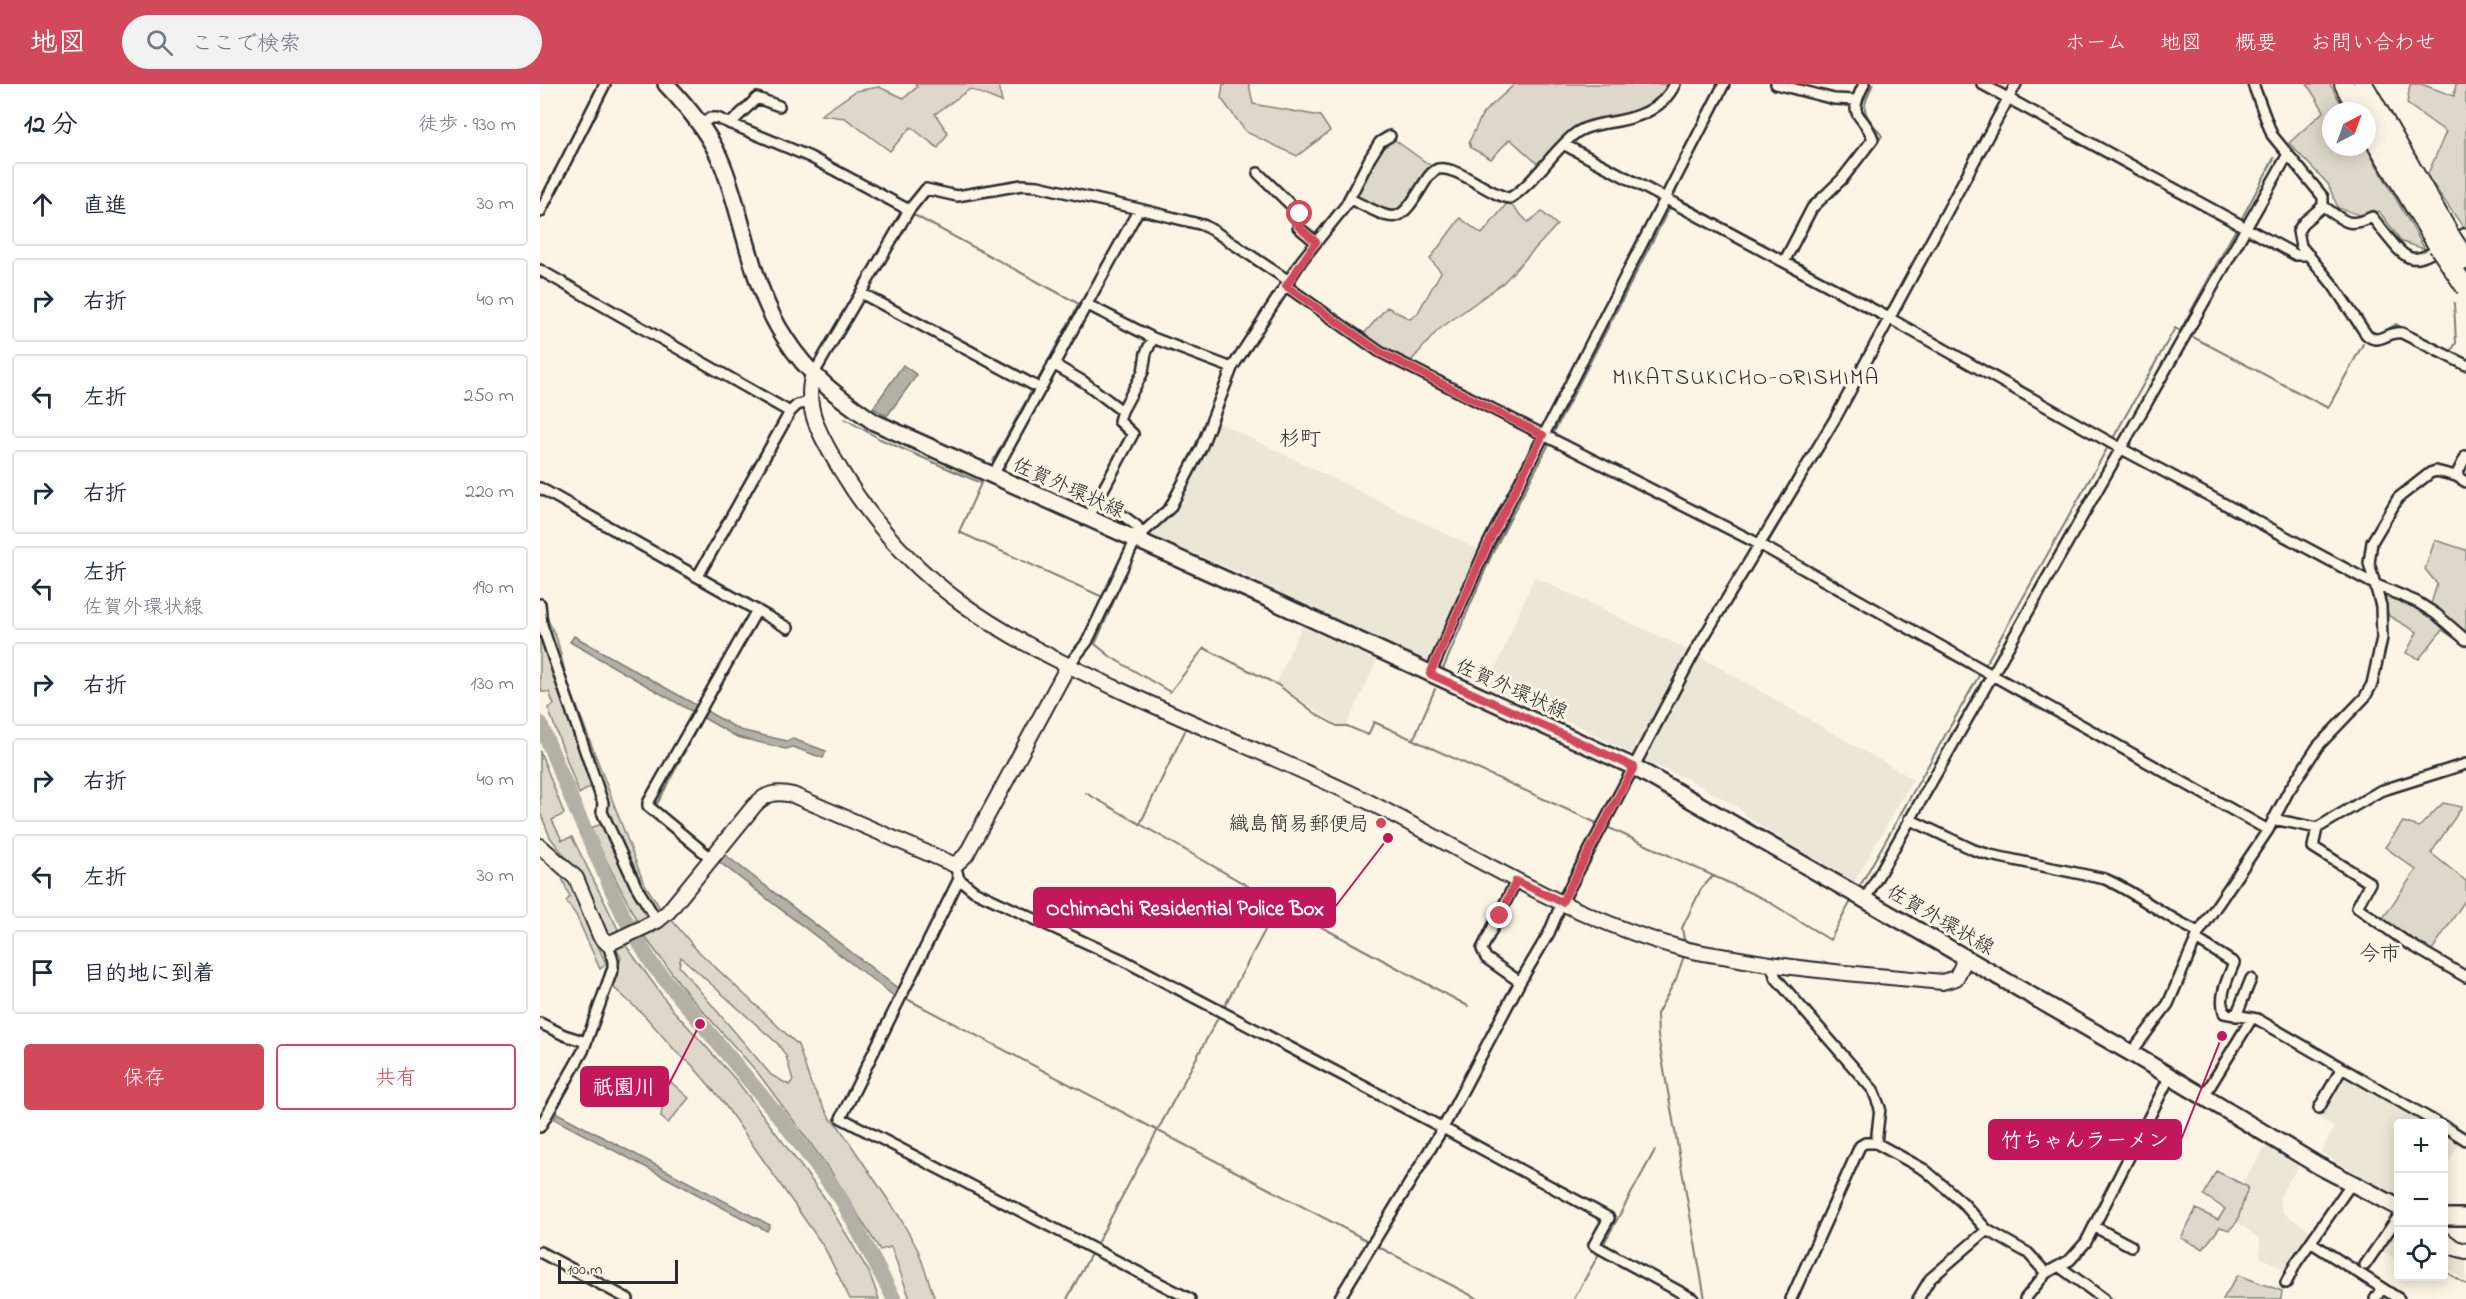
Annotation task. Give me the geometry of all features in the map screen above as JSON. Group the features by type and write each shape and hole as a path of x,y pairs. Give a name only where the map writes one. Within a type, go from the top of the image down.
{"highway":[{"path":"2344,84 2353,102"},
{"path":"2363,84 2452,240 2466,288"},
{"path":"2376,139 2466,260"}],"main road":[{"name":"佐賀外環状線","path":"666,84 701,125 723,165 763,295 784,337 813,375 833,393 874,422 1088,518 1138,536 1430,674 1634,767 2170,1076 2351,1184 2394,1205"},
{"path":"2448,1216 2466,1217"}],"street":[{"path":"540,212 604,84"},
{"path":"1350,199 1387,216 1395,217 1408,209 1436,169 1444,169 1480,183 1503,197 1510,198 1532,179 1576,132 1592,126 1628,120 1658,107 1668,97 1675,84"},
{"path":"1430,674 1488,544 1663,198 1724,84"},
{"path":"1776,84 1834,99 1856,100"},
{"path":"1784,262 1812,208 1842,179 1873,139 1856,113 1856,100 1864,84"},
{"path":"1982,84 2296,255 2309,255"},
{"path":"1339,1299 1443,1128 1520,982 1549,933 1562,902 1693,655 1836,417 2016,84"},
{"path":"2253,84 2272,135 2287,156 2321,192 2324,202 2323,206 2304,222 2298,231 2301,246 2372,340 2396,332 2402,333 2466,365"},
{"path":"730,124 757,98 779,106"},
{"path":"701,125 710,118 717,118 810,157 909,210"},
{"path":"1138,536 1149,529 1170,508 1201,448 1232,368 1316,242 1350,199 1380,142 1390,136"},
{"path":"1565,145 1888,318 2120,448 2374,584 2417,602 2436,614 2466,640"},
{"path":"1865,899 2287,156"},
{"path":"1258,173 1300,214 1298,226 1316,242"},
{"path":"1963,956 1962,966 1956,978 1942,982 1771,965 1685,949 1637,934 1516,881 1364,800 1068,666 975,615 942,589 905,554 879,525 851,487 829,450 809,402 813,375 909,210 926,189 957,196 1022,185 1038,186 1203,225 1288,283 1380,352 1760,544 2268,830"},
{"path":"2323,206 2349,224 2357,224 2372,217 2403,255 2412,260 2422,259 2464,234 2452,240"},
{"path":"993,475 1139,209"},
{"path":"540,270 790,412"},
{"path":"861,293 1039,388"},
{"path":"1086,304 1153,338 1232,368"},
{"path":"1088,518 1133,434 1119,421 1143,372 1146,353 1153,338"},
{"path":"1053,364 1083,382 1122,411"},
{"path":"698,576 790,412 797,405 809,402"},
{"path":"2456,476 2466,456"},
{"path":"2130,1053 2168,1004 2198,935 2268,830 2288,792 2318,746 2357,708 2372,684 2382,638 2383,620 2370,573 2369,552 2376,534 2398,498 2430,472 2436,471 2456,476 2466,482"},
{"path":"540,488 788,628"},
{"path":"955,865 966,855 1068,666 1088,642 1138,536 1137,526 1098,497"},
{"path":"540,604 542,626 603,803 602,812 636,886 657,921"},
{"path":"712,859 648,806 648,803 756,610"},
{"path":"2273,819 2317,828 2380,791 2466,764"},
{"path":"610,944 657,921 677,903 762,798 780,792 955,865"},
{"path":"1909,819 1974,850 2105,879 2122,886 2198,935 2234,963 2223,990 2221,1002 2224,1013 2257,1019 2430,1119"},
{"path":"2317,828 2313,847 2370,883 2357,907 2406,942 2466,977"},
{"path":"540,846 576,878 600,936 610,944 613,961 586,1042 540,1126"},
{"path":"955,865 959,879 975,891 1121,959 1609,1218 1594,1245 1693,1299"},
{"path":"959,879 841,1118 1186,1298"},
{"path":"1516,881 1482,949 1485,958 1520,982"},
{"path":"1771,965 1776,978 1874,1090 1880,1108 1876,1143"},
{"path":"2236,1016 2252,979"},
{"path":"2204,1096 2252,1018"},
{"path":"540,1023 564,1035 586,1042"},
{"path":"2319,1108 2342,1068"},
{"path":"2025,1299 2046,1273 2060,1267 2079,1252 2095,1227 2170,1076"},
{"path":"2448,1129 2466,1140"},
{"path":"1791,1299 1860,1146 1865,1143 1876,1143 1925,1170 1987,1230 2028,1253 2046,1273"},
{"path":"2286,1283 2296,1263 2351,1184"},
{"path":"2365,1265 2394,1223"},
{"path":"2095,1227 2131,1246"},
{"path":"1918,1299 1930,1279 1987,1230"},
{"path":"2312,1243 2399,1299"},
{"path":"2448,1243 2466,1251"},
{"path":"540,1252 628,1299"},
{"path":"2060,1267 2104,1299"},
{"path":"2375,1299 2382,1288"}],"shaded area":[{"path":"915,84 998,84 1002,102 970,89 935,114 948,133 938,148 911,127 890,151 845,118 821,115 856,91 879,87 904,98 917,87"},
{"path":"1223,84 1249,84 1253,104 1320,116 1330,131 1297,156 1246,132 1221,98"},
{"path":"1515,84 1669,84 1663,96 1643,110 1591,121 1574,129 1539,165 1510,139 1491,159 1471,148 1469,142 1483,113"},
{"path":"2307,84 2330,84 2340,102 2322,102 2322,108"},
{"path":"2410,84 2421,84 2454,96 2456,84 2466,84 2466,231 2427,176 2446,132 2407,104"},
{"path":"2322,113 2322,156 2371,156 2425,249 2402,242 2379,211 2360,215 2338,208 2328,184 2289,143"},
{"path":"1392,138 1431,166 1405,208 1393,215 1353,197 1380,146"},
{"path":"1508,202 1528,222 1542,212 1557,225 1503,283 1438,330 1411,361 1362,336 1387,307 1410,319 1417,314 1441,272 1430,259 1460,218 1482,234"},
{"path":"903,365 917,375 887,416 873,408"},
{"path":"1218,422 1481,551 1431,663 1243,574 1151,535 1174,514"},
{"path":"2435,540 2466,550 2466,646 2442,630 2419,659 2406,653 2417,632 2389,616 2384,599 2391,594 2431,604 2437,584 2425,569"},
{"path":"1534,577 1690,651 1635,756 1577,725 1488,687"},
{"path":"540,603 557,639 567,680 643,881 660,908 643,918 654,933 671,919 696,949 798,1045 811,1084 830,1118 839,1127 899,1216 918,1250 935,1299 910,1299 891,1247 880,1250 830,1170 758,1073 686,992 645,937 590,828 608,822 599,782 579,794 548,708 554,705 549,692 542,692 540,685","holes":["681,957 778,1044 786,1056 793,1080 789,1085 771,1075 679,966"]},
{"path":"1302,626 1377,661 1347,725 1338,725 1276,683"},
{"path":"574,636 740,730 787,741 793,739 826,751 823,758 793,747 786,749 737,737 570,642"},
{"path":"1699,656 1913,779 1854,882 1754,822 1736,806 1688,779 1644,761"},
{"path":"540,751 564,814 552,820 562,840 572,837 627,947 672,1009 737,1081 824,1197 869,1272 879,1299 850,1299 824,1247 720,1098 645,1016 612,986 621,958 577,872 550,837 540,812"},
{"path":"2443,803 2462,807 2431,853 2466,881 2466,899 2430,953 2381,921 2416,870 2385,847 2403,822 2419,827"},
{"path":"723,853 900,990 895,997 718,861"},
{"path":"558,869 570,880 606,964 600,969 576,915 566,901 570,897"},
{"path":"2344,1071 2426,1119 2394,1119 2394,1192 2321,1153 2334,1127 2318,1117"},
{"path":"665,1077 689,1098 668,1123 661,1117 662,1108 652,1100"},
{"path":"557,1113 770,1225 767,1231 554,1119"},
{"path":"2448,1132 2461,1140 2448,1163"},
{"path":"2268,1143 2300,1163 2279,1198 2283,1213 2314,1233 2291,1262 2288,1272 2260,1257 2260,1239 2237,1222 2248,1187 2243,1182"},
{"path":"2216,1171 2248,1187 2237,1222 2229,1230 2220,1227 2203,1249 2181,1238 2196,1209 2218,1220 2225,1209 2204,1195"},
{"path":"2394,1227 2394,1259 2378,1249"},
{"path":"2448,1250 2466,1261 2466,1281 2448,1269"},
{"path":"2238,1275 2282,1291 2281,1299 2223,1299"}],"waterway":[{"path":"1792,257 1818,209 1849,180 1882,136 1866,112 1866,101 1873,84"},
{"path":"2015,96 2021,84"},
{"path":"2259,84 2277,135"},
{"path":"1897,314 2009,106"},
{"path":"2242,218 2274,158"},
{"path":"1676,197 1782,255"},
{"path":"1552,436 1669,209"},
{"path":"914,215 1079,304 1036,383"},
{"path":"2112,440 2175,328 2180,331 2236,229"},
{"path":"2450,353 2456,343 2454,303"},
{"path":"2379,335 2396,324 2410,332"},
{"path":"1844,412 1889,329"},
{"path":"2191,336 2328,408 2363,344"},
{"path":"993,461 1033,388"},
{"path":"845,419 880,439 981,483 959,532 1105,598"},
{"path":"1769,541 1836,427"},
{"path":"1443,669 1492,554 1550,442"},
{"path":"1984,667 2109,445"},
{"path":"1111,600 1114,601 1095,644 1111,657 1170,692 1204,648 1278,685 1319,716 1337,726 1347,726 1368,735 1374,722 1601,825"},
{"path":"1861,884 1981,672"},
{"path":"1414,738 1435,689"},
{"path":"703,717 656,806 711,850"},
{"path":"540,723 624,917 652,964 782,1120 842,1200 894,1299"},
{"path":"1140,824 1185,731"},
{"path":"1086,793 1279,904 1468,1006"},
{"path":"1607,827 1766,900 1830,940 1850,903"},
{"path":"1685,945 1682,928 1701,889 1713,876"},
{"path":"1223,1009 1279,904"},
{"path":"1685,953 1676,979 1657,1014 1658,1036 1705,1299"},
{"path":"905,998 1370,1242"},
{"path":"1095,1247 1220,1014"},
{"path":"2412,1103 2433,1115"},
{"path":"1602,1247 1655,1150"},
{"path":"1377,1246 1478,1299"},
{"path":"1067,1299 1092,1252"},
{"path":"1574,1299 1600,1252"},
{"path":"2448,1273 2466,1284"}],"place":[{"name":"織島簡易郵便局","path":"1381,823"},
{"name":"Ochimachi Residential Police Box","path":"1388,838"},
{"name":"祇園川","path":"700,1024"},
{"name":"竹ちゃんラーメン","path":"2222,1036"}],"district":[{"name":"MIKATSUKICHO-ORISHIMA","path":"1746,376"},
{"name":"杉町","path":"1300,438"},
{"name":"今市","path":"2380,953"}],"route":[{"path":"1300,214 1298,226 1316,242 1286,286 1380,352 1543,435 1488,544 1430,674 1634,767 1562,902 1516,881 1500,916"}]}
